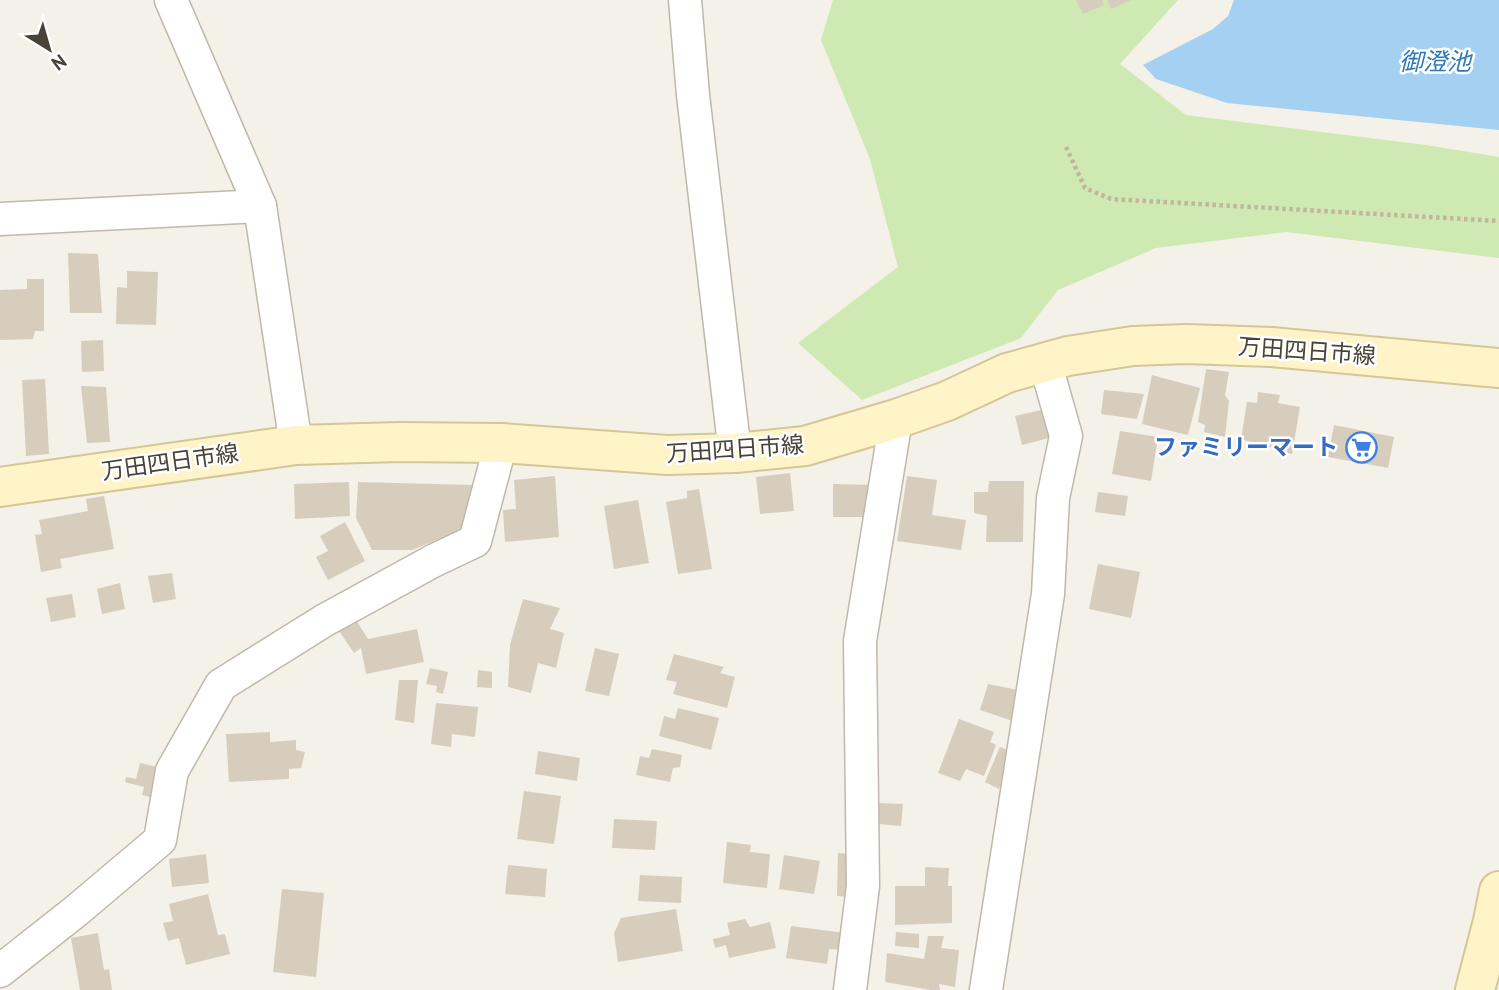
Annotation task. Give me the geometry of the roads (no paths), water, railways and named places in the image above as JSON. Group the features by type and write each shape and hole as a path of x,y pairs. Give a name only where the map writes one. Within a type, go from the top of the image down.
{"main road":[{"name":"万田四日市線","path":"0,487 296,445 501,443 667,455 735,453 805,446 947,401 1007,373 1068,356 1133,346 1186,344 1271,347 1499,368"},
{"path":"1475,990 1499,891"}],"street":[{"path":"172,0 260,206 296,445"},
{"path":"685,0 693,95 735,453"},
{"path":"0,219 260,206"},
{"path":"986,990 1048,594 1053,498 1066,436 1045,362"},
{"path":"850,990 863,886 860,641 896,419"},
{"path":"0,971 160,840 172,771 221,685 325,620 475,541 501,443"}],"water":[{"name":"御澄池","path":"1234,0 1499,0 1499,130 1227,103 1156,79 1143,65 1213,29 1228,16"}],"place":[{"name":"ファミリーマート","path":"1361,447"}]}
